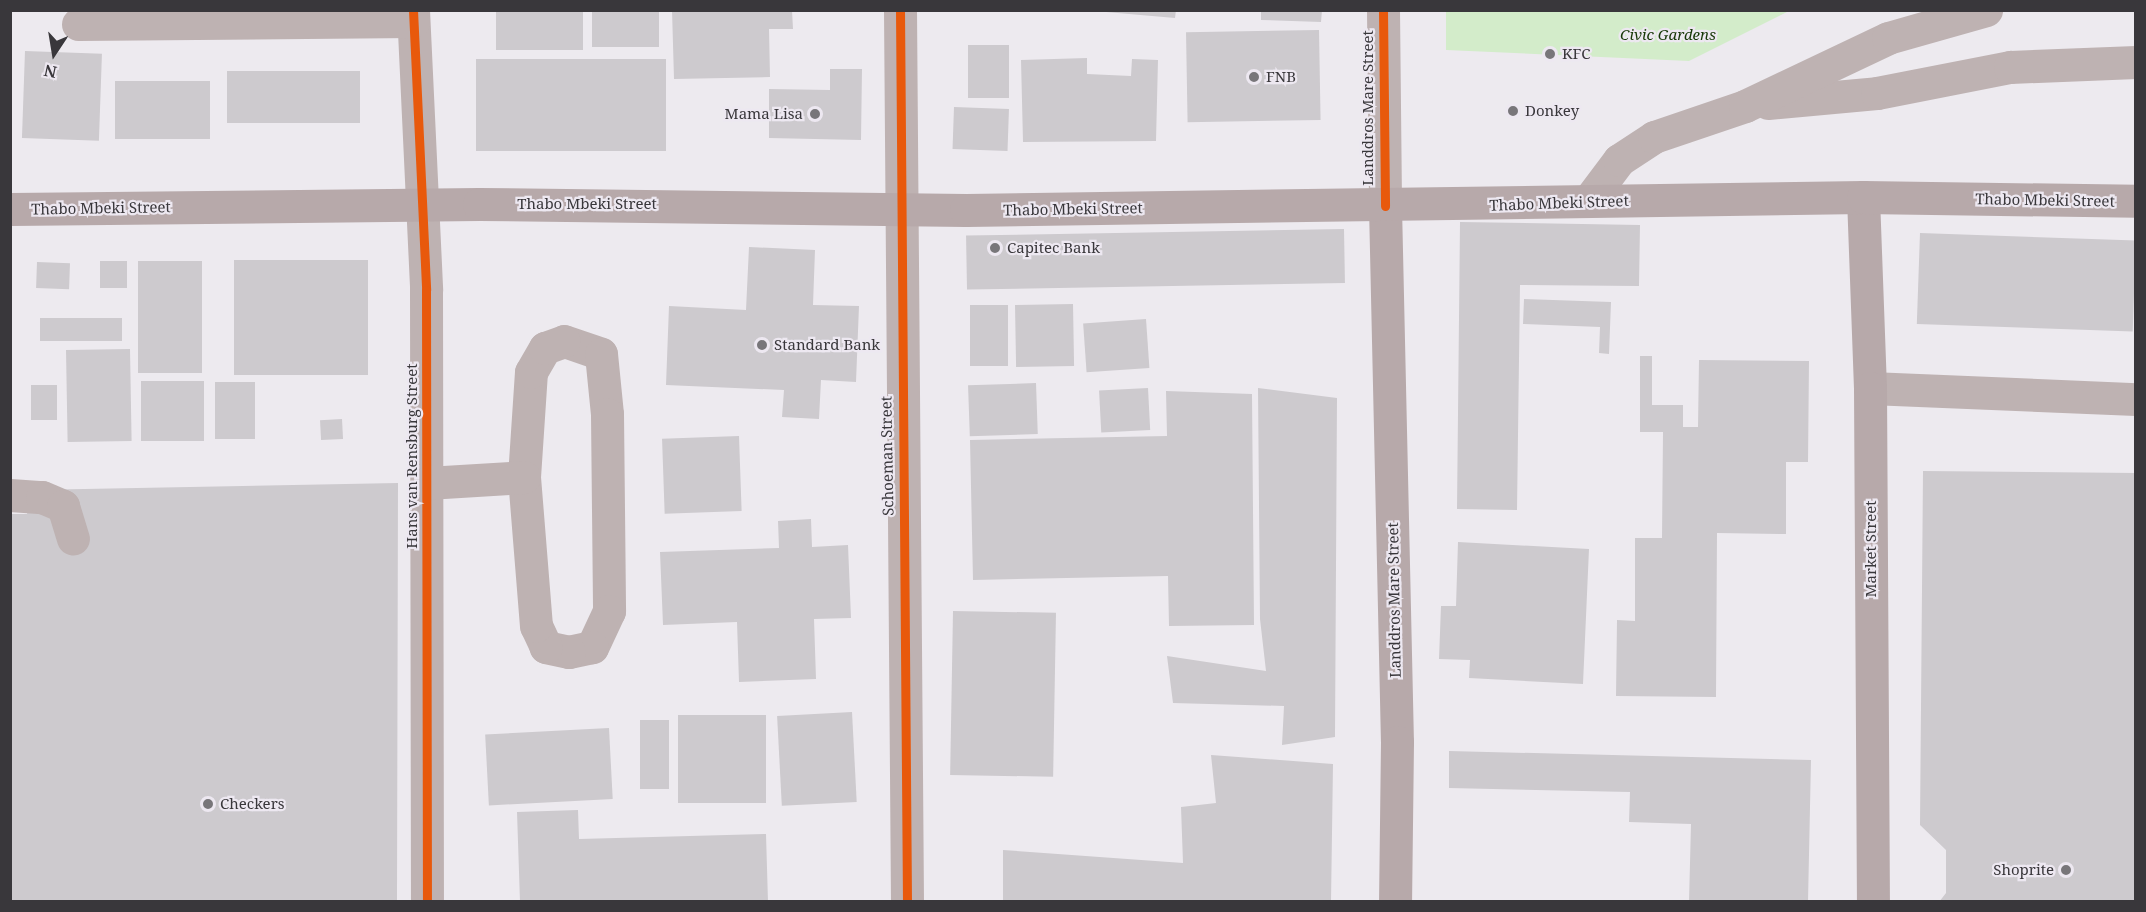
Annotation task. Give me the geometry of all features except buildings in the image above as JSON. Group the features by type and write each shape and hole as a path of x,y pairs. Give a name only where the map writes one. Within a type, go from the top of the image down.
{"main road":[{"name":"Thabo Mbeki Street","path":"10,209 425,205 1384,206 1589,200 1863,197 2136,201"},
{"name":"Market Street","path":"1863,197 1870,388 1873,902"},
{"name":"Landdros Mare Street","path":"1384,206 1397,730 1395,902"}],"street":[{"name":"Schoeman Street","path":"900,10 898,207 907,902"},
{"name":"Landdros Mare Street","path":"1383,10 1384,206"},
{"path":"1589,200 1619,160 1654,137 1745,106 1888,38 1986,10"},
{"path":"78,24 413,16"},
{"name":"Hans van Rensburg Street","path":"413,16 425,205 427,902"},
{"path":"1745,106 1877,93 2010,67 2136,62"},
{"path":"564,341 588,345 600,354 604,365 609,611 600,635 583,651 546,647 536,626 524,477 526,403 536,359 545,348 564,341"},
{"path":"1870,388 2136,399"},
{"path":"427,483 524,477"},
{"path":"10,495 42,497 63,506 73,538"}],"green space":[{"name":"Civic Gardens","path":"1446,10 1789,11 1689,61 1446,50"}],"cycle path":[{"path":"413,10 426,290 427,902"},
{"path":"900,10 907,902"},
{"path":"1383,10 1385,206"}],"place":[{"name":"KFC","path":"1550,54"},
{"name":"FNB","path":"1254,77"},
{"name":"Donkey","path":"1513,111"},
{"name":"Mama Lisa","path":"815,114"},
{"name":"Capitec Bank","path":"995,248"},
{"name":"Standard Bank","path":"762,345"},
{"name":"Checkers","path":"208,804"},
{"name":"Shoprite","path":"2066,870"}]}
